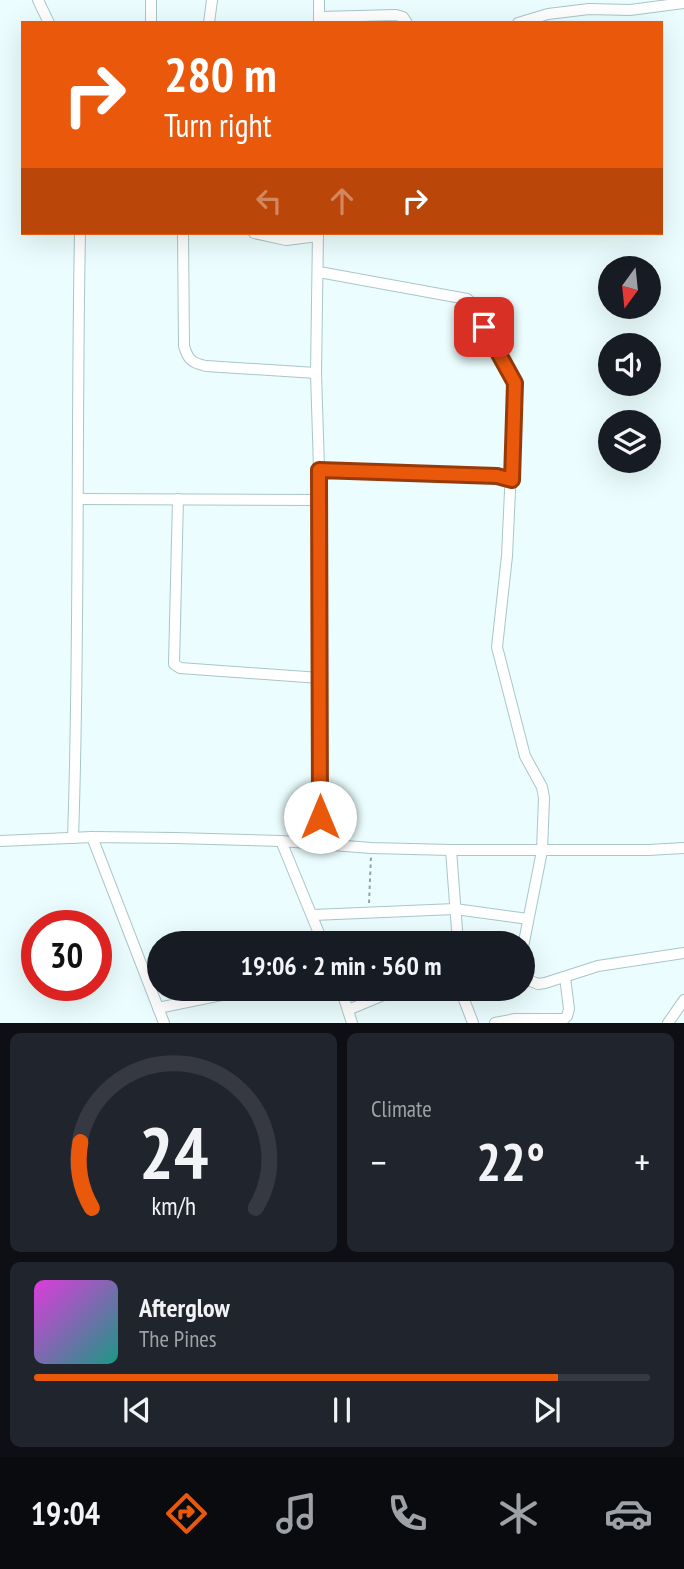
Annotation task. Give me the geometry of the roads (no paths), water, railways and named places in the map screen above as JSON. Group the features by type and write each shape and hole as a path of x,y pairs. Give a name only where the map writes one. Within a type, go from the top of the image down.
{"street":[{"path":"38,0 48,21"},
{"path":"150,21 151,0"},
{"path":"209,21 212,0"},
{"path":"319,0 319,20 396,15 406,21"},
{"path":"524,21 548,14 579,10 649,9 684,3"},
{"path":"73,838 77,725 79,499 76,401 80,235"},
{"path":"183,235 184,346 188,359 206,366 316,373"},
{"path":"263,235 286,240 313,235"},
{"path":"318,235 316,373 320,500 320,845"},
{"path":"319,272 454,295 471,302 515,383 507,556 497,647 525,756 542,787 544,798 542,851 526,931"},
{"path":"319,470 497,476 512,480"},
{"path":"79,499 320,500"},
{"path":"178,499 173,648 176,667 320,678"},
{"path":"0,841 92,837 281,841 371,848 451,850 684,848"},
{"path":"92,837 164,1023"},
{"path":"281,841 319,931"},
{"path":"451,850 457,931"},
{"path":"313,915 455,909 528,919"},
{"path":"535,983 565,977 598,966 684,953"},
{"path":"495,1023 515,1019 567,1020 569,1009 565,977"},
{"path":"668,1023 684,1000"},
{"path":"158,1008 192,1001"},
{"path":"345,1001 352,1023"},
{"path":"348,1010 369,1001"},
{"path":"465,1001 473,1023"}]}
